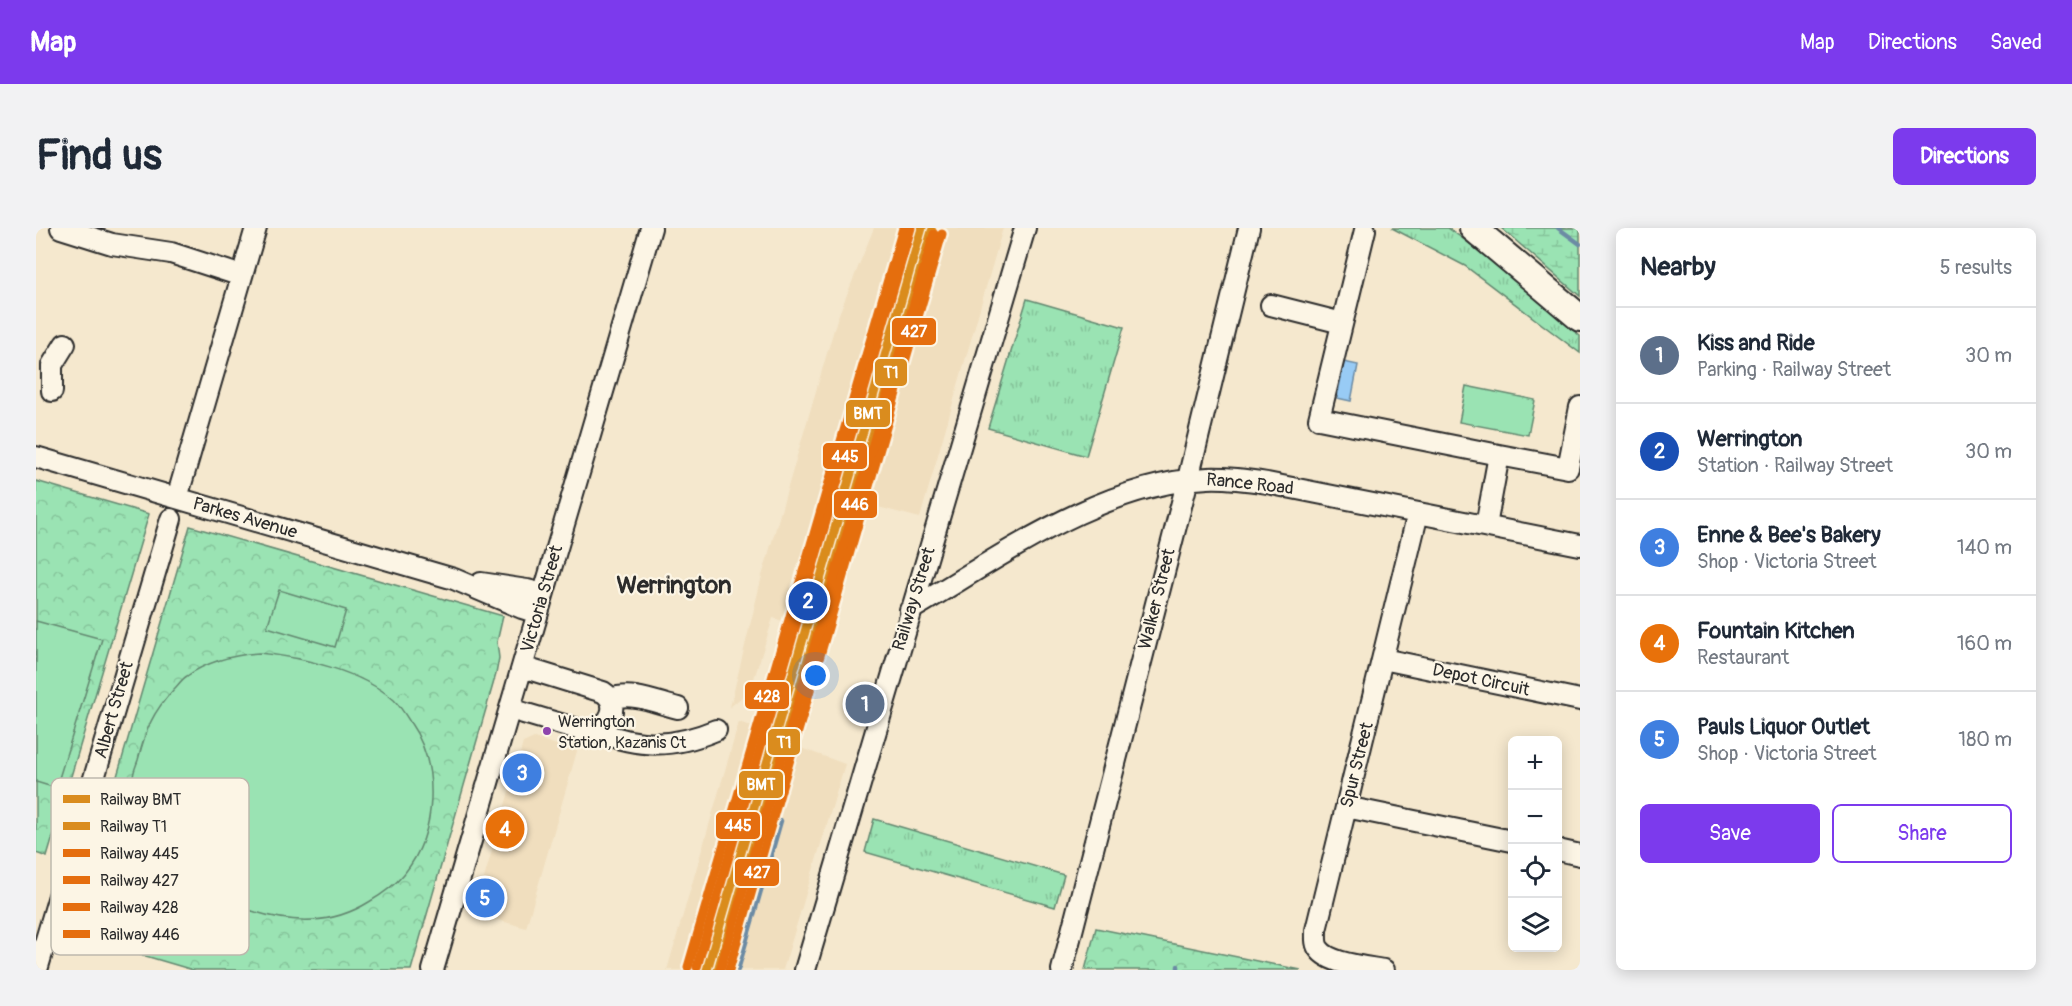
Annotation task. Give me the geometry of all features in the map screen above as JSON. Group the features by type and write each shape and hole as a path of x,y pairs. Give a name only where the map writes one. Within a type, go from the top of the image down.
{"main road":[{"path":"1473,228 1580,318"}],"street":[{"path":"61,228 112,244 171,253 242,276"},
{"path":"177,498 255,228"},
{"name":"Victoria Street","path":"433,970 651,228"},
{"name":"Railway Street","path":"805,970 1025,228"},
{"name":"Walker Street","path":"1062,970 1188,480 1249,228"},
{"path":"1365,230 1319,419 1568,468 1580,407"},
{"path":"1270,305 1342,323"},
{"path":"52,391 44,362 65,344"},
{"path":"1486,526 1499,455"},
{"name":"Parkes Avenue","path":"36,457 454,579 522,608 541,604"},
{"name":"Rance Road","path":"910,610 1047,529 1084,511 1143,490 1188,480 1224,477 1244,480 1580,545"},
{"name":"Spur Street","path":"1384,970 1334,960 1325,955 1318,949 1316,930 1418,513"},
{"name":"Albert Street","path":"94,778 171,519"},
{"name":"Depot Circuit","path":"1383,659 1580,700"},
{"path":"510,709 591,733 602,728 610,718 612,710 611,699 608,695 597,689 522,667"},
{"path":"611,699 626,696 678,708"},
{"path":"596,731 621,741 648,744 677,742 716,730"},
{"path":"1346,807 1508,840"},
{"path":"1562,851 1580,855"},
{"name":"Albert Street","path":"37,970 51,923"}],"shaded area":[{"path":"874,228 1003,228 920,518 855,501 908,320 899,318 777,736 787,739 787,743 845,764 783,970 667,970 739,722 756,728 753,740 759,741 885,313 877,311 786,622 773,618 752,685 730,707 762,576 837,319"},
{"path":"534,738 577,751 526,928 474,913 523,743"}],"green space":[{"path":"1392,228 1448,228 1503,268 1580,336 1580,353 1465,266"},
{"path":"1501,228 1580,228 1580,296 1507,233"},
{"path":"1027,299 1124,327 1086,456 988,428"},
{"path":"1466,386 1535,400 1528,435 1459,422"},
{"path":"36,481 149,514 70,778 51,778 51,844 47,857 36,853"},
{"path":"190,526 503,616 497,642 499,658 496,674 411,970 193,970 142,955 249,955 249,778 116,778"},
{"path":"279,590 346,610 335,647 267,627"},
{"path":"36,621 102,639 59,778 51,778 51,786 36,782"},
{"path":"259,653 294,658 348,673 394,700 420,739 430,778 431,798 424,839 404,874 388,890 355,910 327,918 297,920 249,910 249,778 133,778 147,730 166,698 185,677 203,666 240,655"},
{"path":"874,819 1064,875 1055,907 865,852"},
{"path":"1096,928 1301,970 1085,970"}],"water":[{"path":"1344,362 1358,365 1351,401 1337,398"}],"waterway":[{"path":"1558,228 1580,244"},
{"path":"738,970 781,821"}],"rail line":[{"name":"428","path":"688,967 903,228"},
{"name":"445","path":"697,967 911,228"},
{"name":"BMT","path":"707,970 922,228"},
{"name":"T1","path":"718,970 932,231"},
{"name":"446","path":"720,970 934,234"},
{"name":"427","path":"729,970 942,234"}],"place":[{"name":"Werrington","path":"808,601"},
{"name":"Kiss and Ride","path":"865,704"},
{"name":"Werrington Station, Kazanis Ct","path":"547,731"},
{"name":"Enne & Bee's Bakery","path":"522,773"},
{"name":"Fountain Kitchen","path":"505,829"},
{"name":"Pauls Liquor Outlet","path":"485,898"}],"district":[{"name":"Werrington","path":"674,585"}]}
